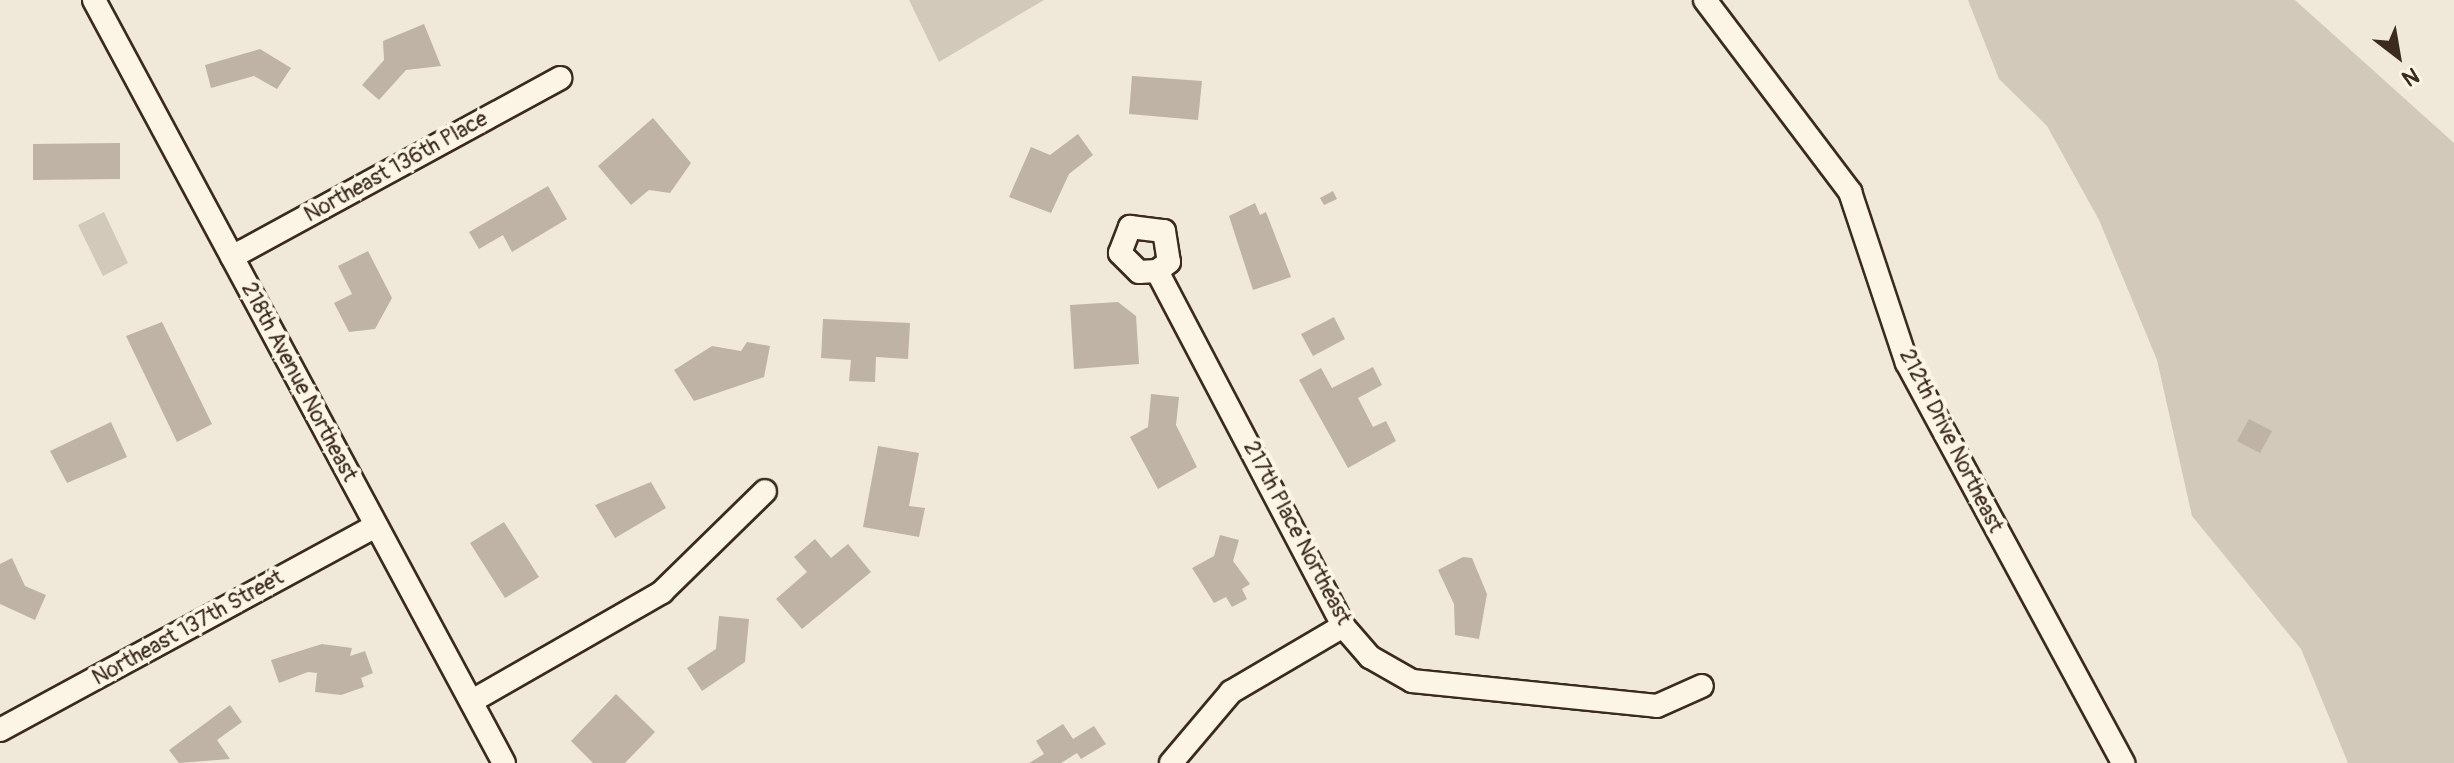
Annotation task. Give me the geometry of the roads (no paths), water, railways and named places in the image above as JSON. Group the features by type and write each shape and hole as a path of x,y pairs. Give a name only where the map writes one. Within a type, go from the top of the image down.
{"street":[{"name":"218th Avenue Northeast","path":"94,0 504,763"},
{"name":"212th Drive Northeast","path":"1705,0 1850,192 1907,363 2123,763"},
{"name":"Northeast 136th Place","path":"232,257 560,78"},
{"name":"217th Place Northeast","path":"1157,271 1343,626 1370,657 1412,681 1657,706 1702,686"},
{"path":"472,701 662,592 765,491"},
{"name":"Northeast 137th Street","path":"0,730 376,526"},
{"path":"1171,763 1231,692 1343,626"}]}
